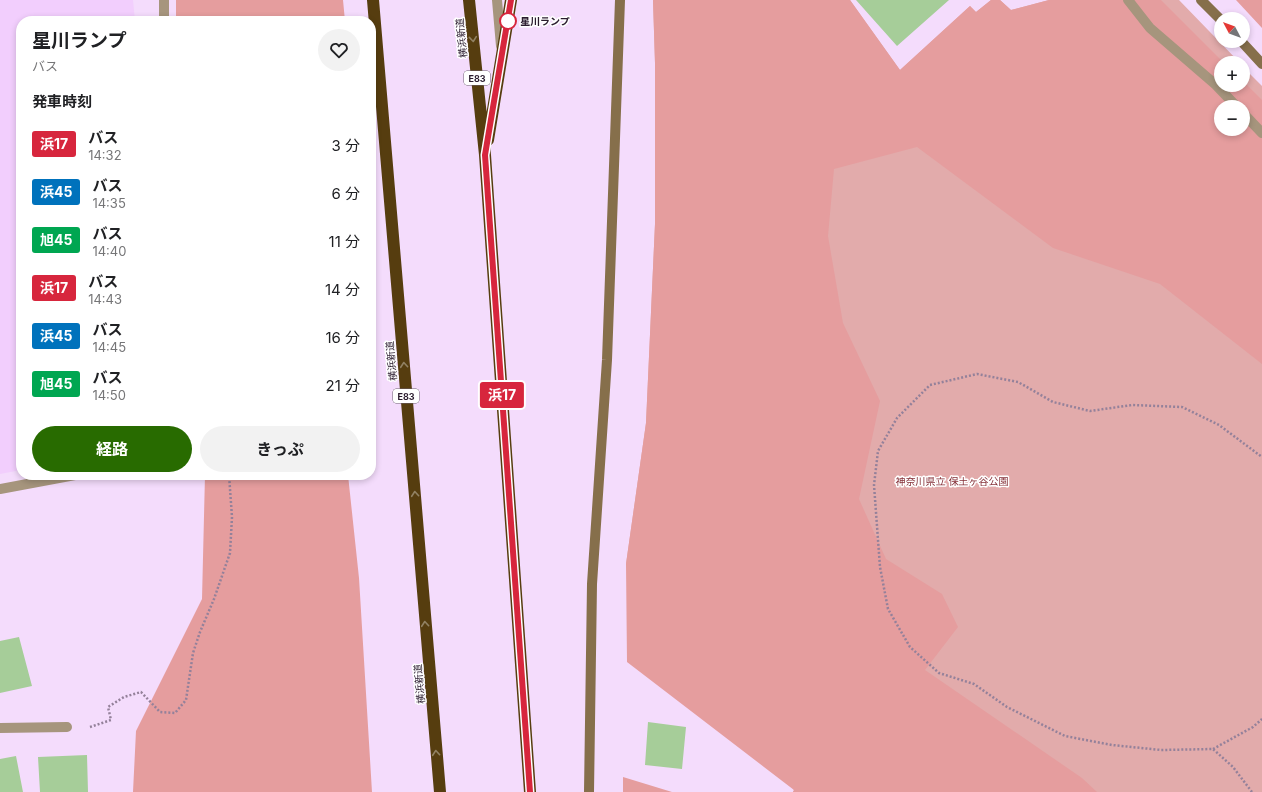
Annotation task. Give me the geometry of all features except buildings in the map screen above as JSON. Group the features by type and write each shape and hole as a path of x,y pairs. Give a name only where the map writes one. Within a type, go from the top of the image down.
{"highway":[{"name":"横浜新道","path":"373,0 374,16"},
{"name":"横浜新道","path":"469,0 485,155 530,792"},
{"path":"485,155 511,0"},
{"name":"横浜新道","path":"376,35 440,792"}],"street":[{"path":"164,0 164,16"},
{"path":"496,0 502,55"},
{"path":"589,792 592,584 607,360 620,0"},
{"path":"1128,0 1150,28 1216,85 1230,100"},
{"path":"1201,0 1214,13"},
{"path":"1247,48 1262,64"},
{"path":"1250,120 1262,133"},
{"path":"0,489 48,480"},
{"path":"0,728 67,727"}],"path":[{"path":"1262,457 1220,425 1182,407 1132,405 1090,411 1053,402 1018,382 977,374 930,385 897,418 878,451 874,485 880,567 888,609 910,648 940,673 974,684 1007,707 1065,736 1112,744 1161,750 1213,749 1253,727 1262,719"},
{"path":"67,727 78,731 111,720 108,707 124,697 141,692 160,712 176,713 186,700 193,653 230,553 232,516 229,480"},
{"path":"1213,749 1233,768 1252,792"}],"shaded area":[{"path":"0,0 133,0 135,16 16,16 16,471 0,474"},
{"path":"176,0 343,0 345,16 176,16"},
{"path":"653,0 850,0 900,70 970,6 976,12 991,0 1000,0 1011,10 1049,0 1161,0 1217,56 1214,56 1214,92 1250,92 1250,88 1262,100 1262,364 1160,284 1053,248 917,147 834,169 828,236 843,323 880,401 859,499 886,559 942,594 958,627 925,670 1082,778 1097,792 793,792 794,790 627,662 626,564 646,423 655,224 655,63"},
{"path":"1236,0 1262,0 1262,28 1250,15 1250,12 1247,12"},
{"path":"205,480 349,480 359,578 372,792 133,792 136,731 202,599"},
{"path":"623,777 672,792 623,792"}],"green space":[{"name":"神奈川県立 保土ヶ谷公園","path":"653,0 850,0 900,70 970,6 976,12 991,0 1000,0 1011,10 1049,0 1179,0 1214,36 1214,48 1225,48 1233,56 1214,56 1214,92 1250,92 1250,74 1262,86 1262,792 793,792 794,790 626,564 646,423 655,224 655,63"}],"bus line":[{"name":"浜17","path":"511,0 485,155 530,792"}],"place":[{"name":"星川ランプ","path":"508,21"}]}
